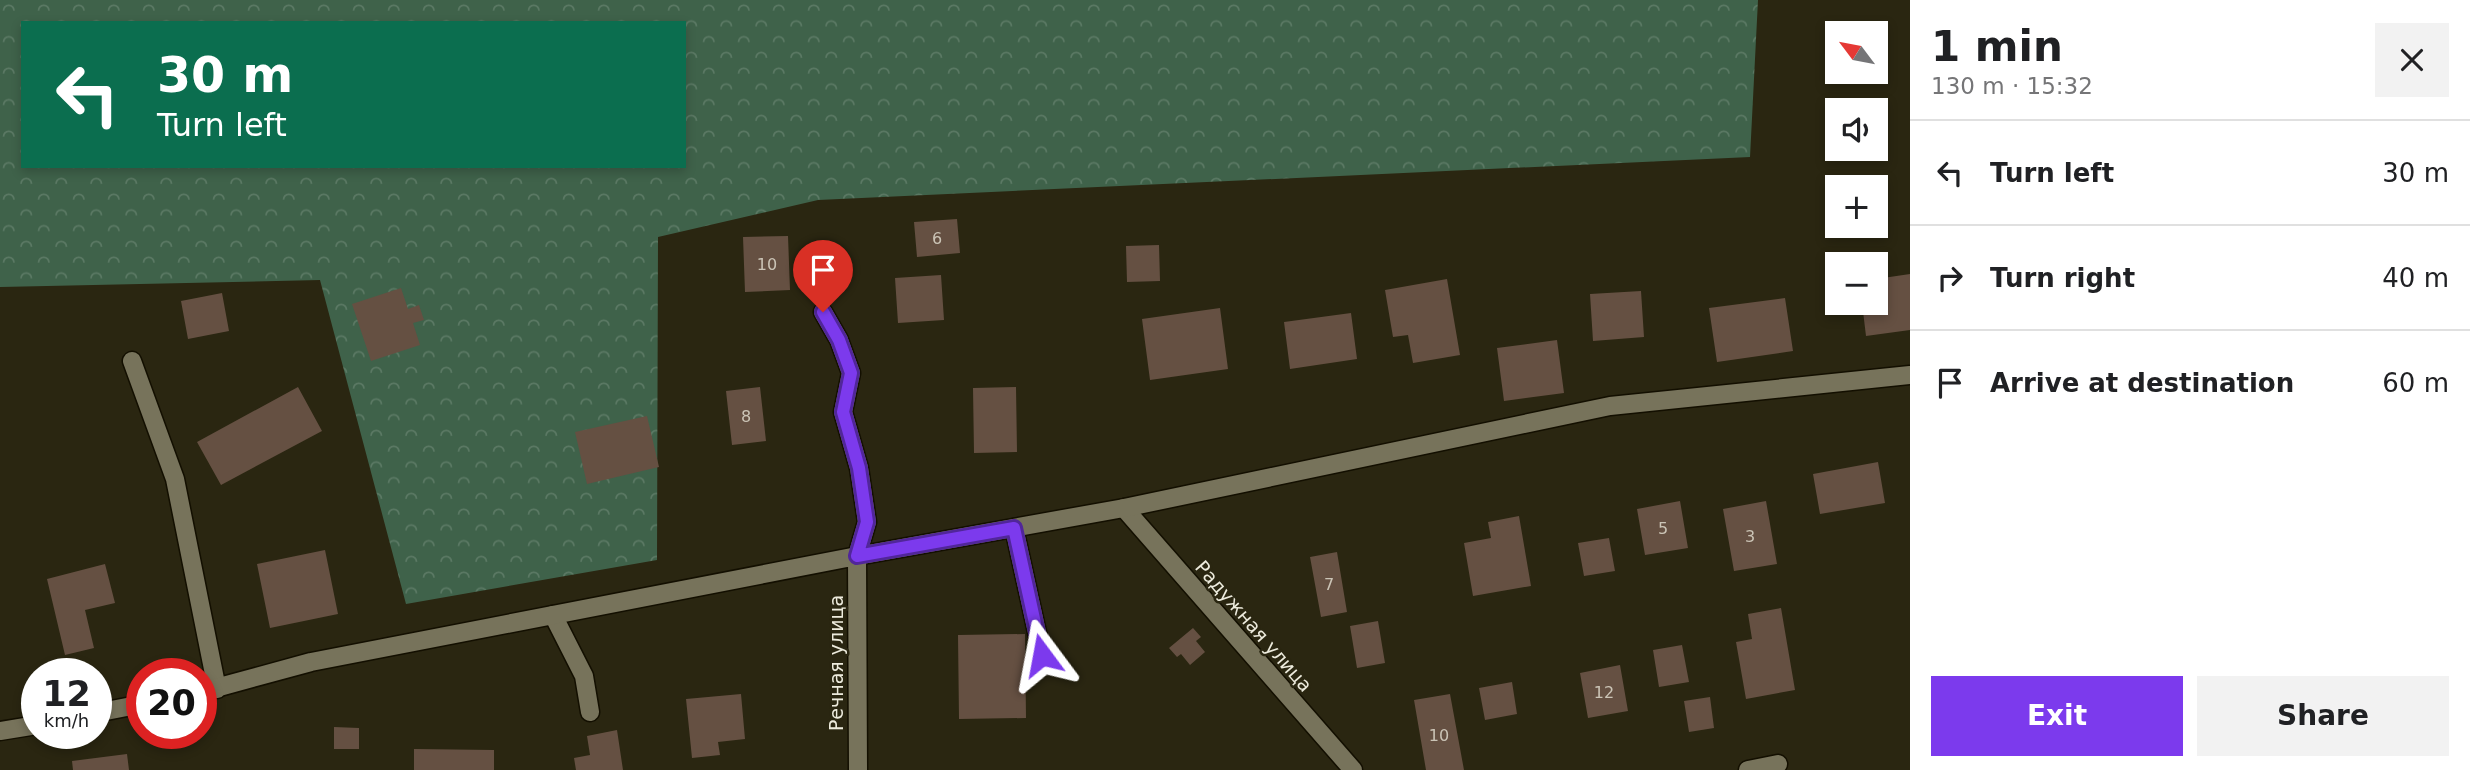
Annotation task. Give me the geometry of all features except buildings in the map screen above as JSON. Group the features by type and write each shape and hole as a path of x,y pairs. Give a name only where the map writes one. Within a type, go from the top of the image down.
{"street":[{"name":"Речная улица","path":"823,312 839,340 851,373 843,412 859,468 867,522 857,556 858,770"},
{"path":"132,361 174,479 204,658"},
{"path":"217,688 311,662 857,556 1124,508 1610,406 1910,375"},
{"name":"Радужная улица","path":"1124,508 1353,770"},
{"path":"1014,528 1042,655"},
{"path":"553,615 583,676 590,712"},
{"path":"0,731 21,728"},
{"path":"1748,770 1778,764"}],"green space":[{"path":"0,0 1758,0 1750,157 818,200 658,237 657,560 406,604 320,280 0,287"}],"route":[{"path":"823,312 839,340 851,373 843,412 859,468 867,522 857,556 1014,528 1042,655"}]}
